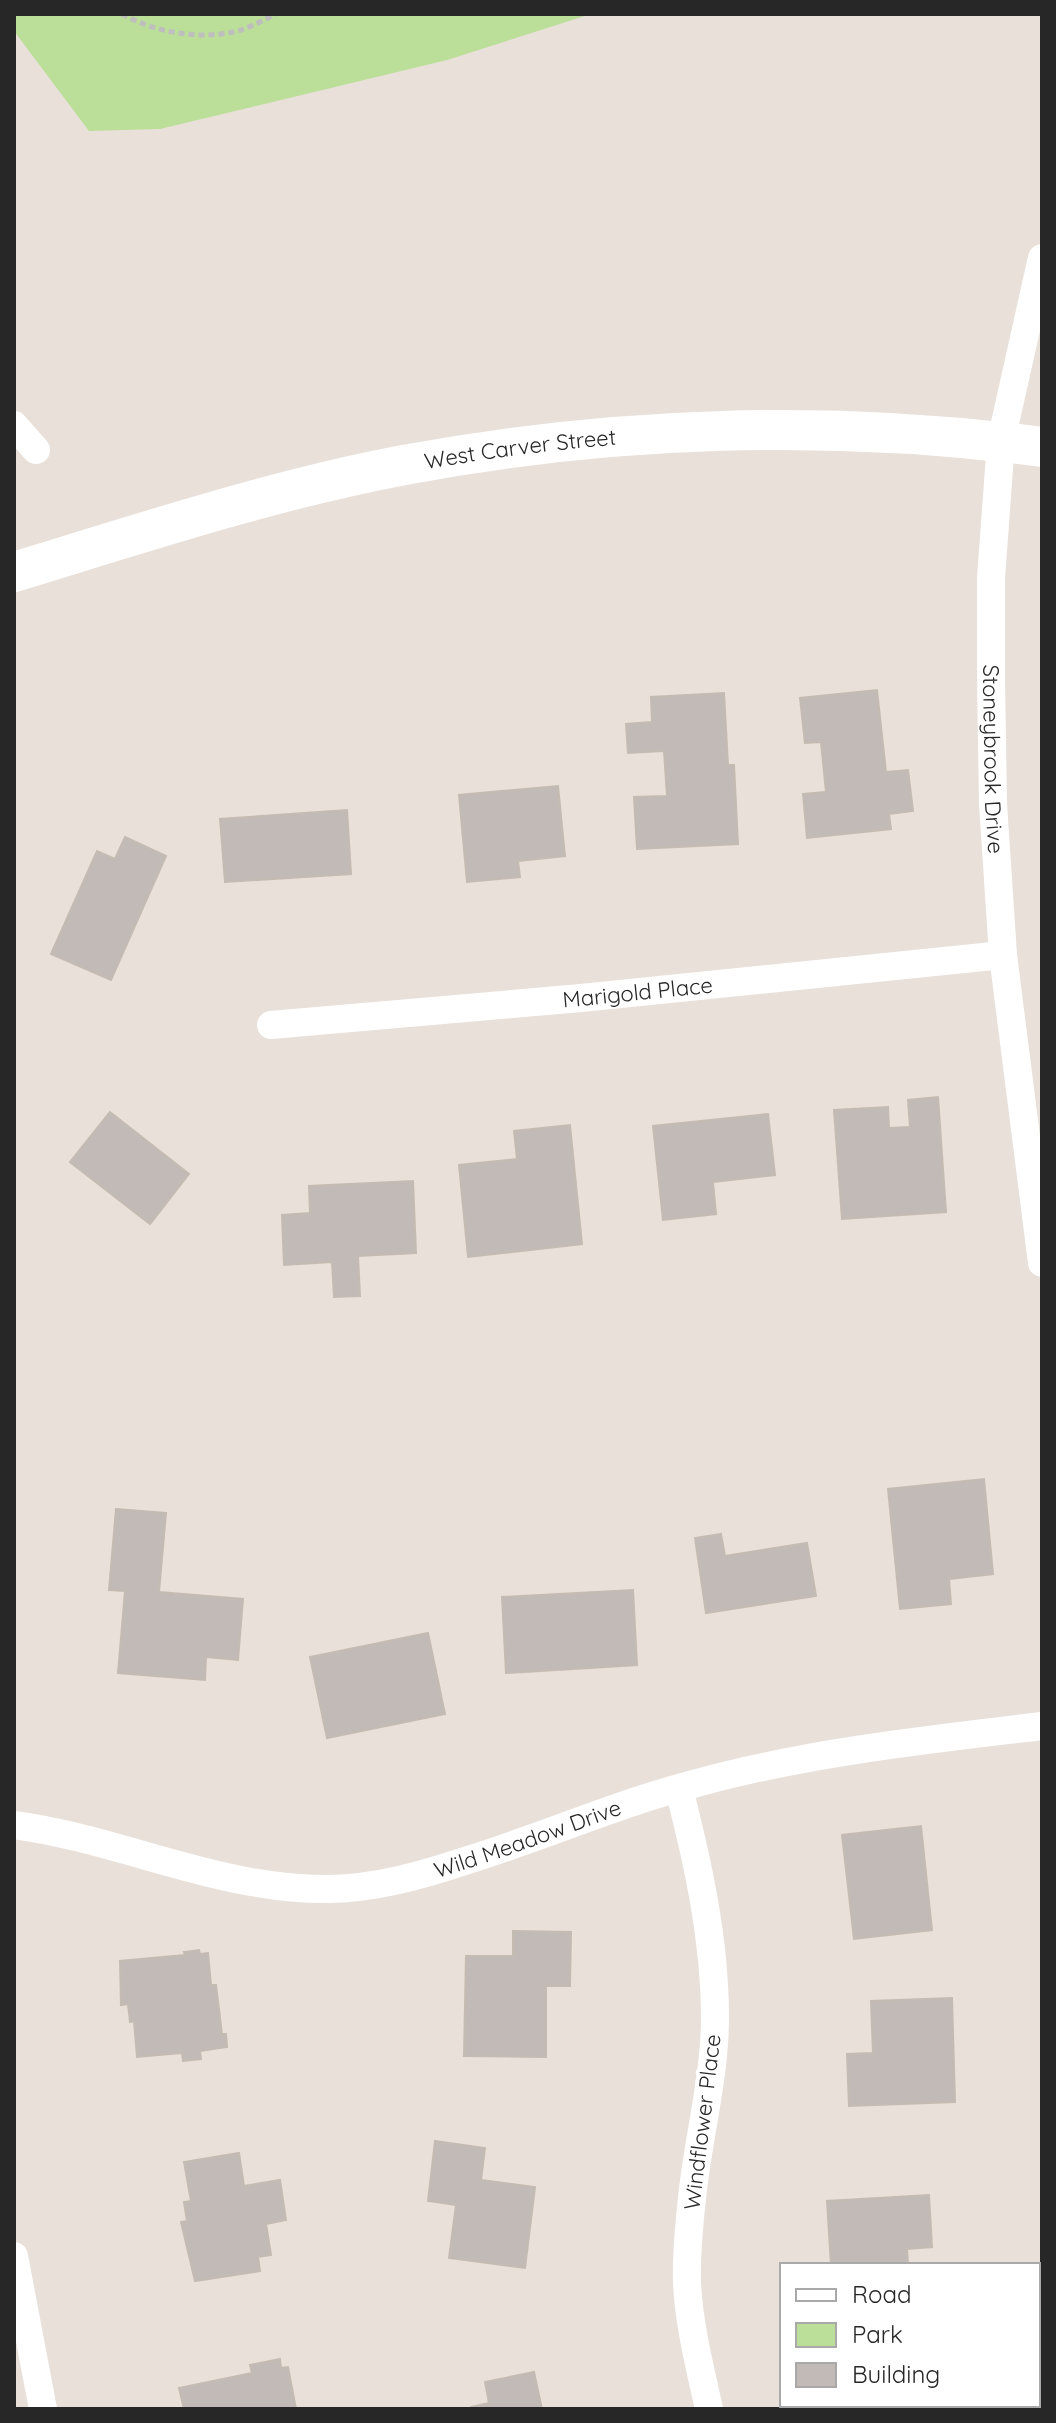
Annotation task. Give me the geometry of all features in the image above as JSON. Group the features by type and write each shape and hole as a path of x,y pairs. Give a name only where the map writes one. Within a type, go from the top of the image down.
{"street":[{"name":"Stoneybrook Drive","path":"1042,258 1001,441 991,578 993,804 1003,955 1042,1263"},
{"path":"14,425 36,450"},
{"name":"West Carver Street","path":"14,572 181,521 301,489 404,465 509,449 626,437 832,430 1001,441 1042,447"},
{"name":"Marigold Place","path":"271,1025 581,998 1003,955"},
{"name":"Wild Meadow Drive","path":"14,1825 90,1839 243,1879 288,1887 360,1888 433,1872 679,1789 784,1763 866,1748 1042,1726"},
{"name":"Windflower Place","path":"679,1789 702,1891 714,2002 714,2052 692,2194 687,2285 709,2409"},
{"path":"14,2256 43,2409"}],"path":[{"path":"122,14 155,28 180,34 216,34 241,30 276,14"}],"green space":[{"path":"14,14 591,14 447,60 160,129 89,131 14,31"}],"building":[{"path":"877,690 886,772 908,770 913,811 889,814 891,829 807,838 803,794 826,792 821,742 805,743 800,698"},
{"path":"724,693 728,765 734,765 738,844 637,849 634,797 667,796 664,751 628,753 626,724 652,722 651,697"},
{"path":"558,786 565,856 518,861 520,877 467,882 459,795"},
{"path":"347,810 351,874 225,882 220,819"},
{"path":"125,837 166,856 111,980 51,954 97,851 115,859"},
{"path":"938,1097 946,1212 842,1219 834,1110 888,1107 889,1128 910,1127 908,1100"},
{"path":"110,1112 189,1174 150,1224 70,1162"},
{"path":"768,1114 775,1175 713,1182 716,1214 663,1220 653,1126"},
{"path":"570,1125 582,1244 468,1257 459,1165 517,1159 514,1131"},
{"path":"413,1181 416,1253 358,1256 360,1296 334,1297 332,1262 284,1265 282,1215 310,1213 309,1186"},
{"path":"984,1479 993,1574 949,1579 951,1604 900,1609 888,1489"},
{"path":"116,1509 166,1513 159,1592 243,1599 238,1660 206,1657 205,1680 118,1673 125,1591 109,1590"},
{"path":"721,1534 725,1556 807,1543 816,1596 706,1613 695,1538"},
{"path":"633,1590 637,1665 506,1673 502,1597"},
{"path":"428,1633 445,1714 327,1738 310,1657"},
{"path":"921,1826 932,1930 854,1939 842,1835"},
{"path":"513,1931 571,1932 570,1986 546,1986 546,2057 464,2056 466,1956 513,1956"},
{"path":"199,1950 200,1954 208,1953 211,1985 216,1985 222,2034 226,2034 227,2047 200,2051 201,2059 183,2061 182,2053 137,2057 134,2021 130,2022 128,2004 121,2005 120,1961 185,1955 184,1952"},
{"path":"952,1998 955,2102 849,2106 847,2054 873,2053 871,2001"},
{"path":"435,2141 485,2148 481,2180 535,2187 525,2268 449,2258 456,2205 428,2201"},
{"path":"239,2153 244,2186 280,2180 286,2220 266,2224 271,2255 258,2257 260,2271 195,2281 181,2222 187,2221 184,2202 191,2201 184,2162"},
{"path":"929,2195 932,2247 907,2249 908,2263 831,2263 827,2201"},
{"path":"280,2359 281,2368 288,2367 296,2409 184,2409 179,2388 252,2373 250,2365"},
{"path":"534,2372 542,2409 471,2409 489,2403 485,2382"},
{"path":"892,2407 983,2409 893,2409"}]}
